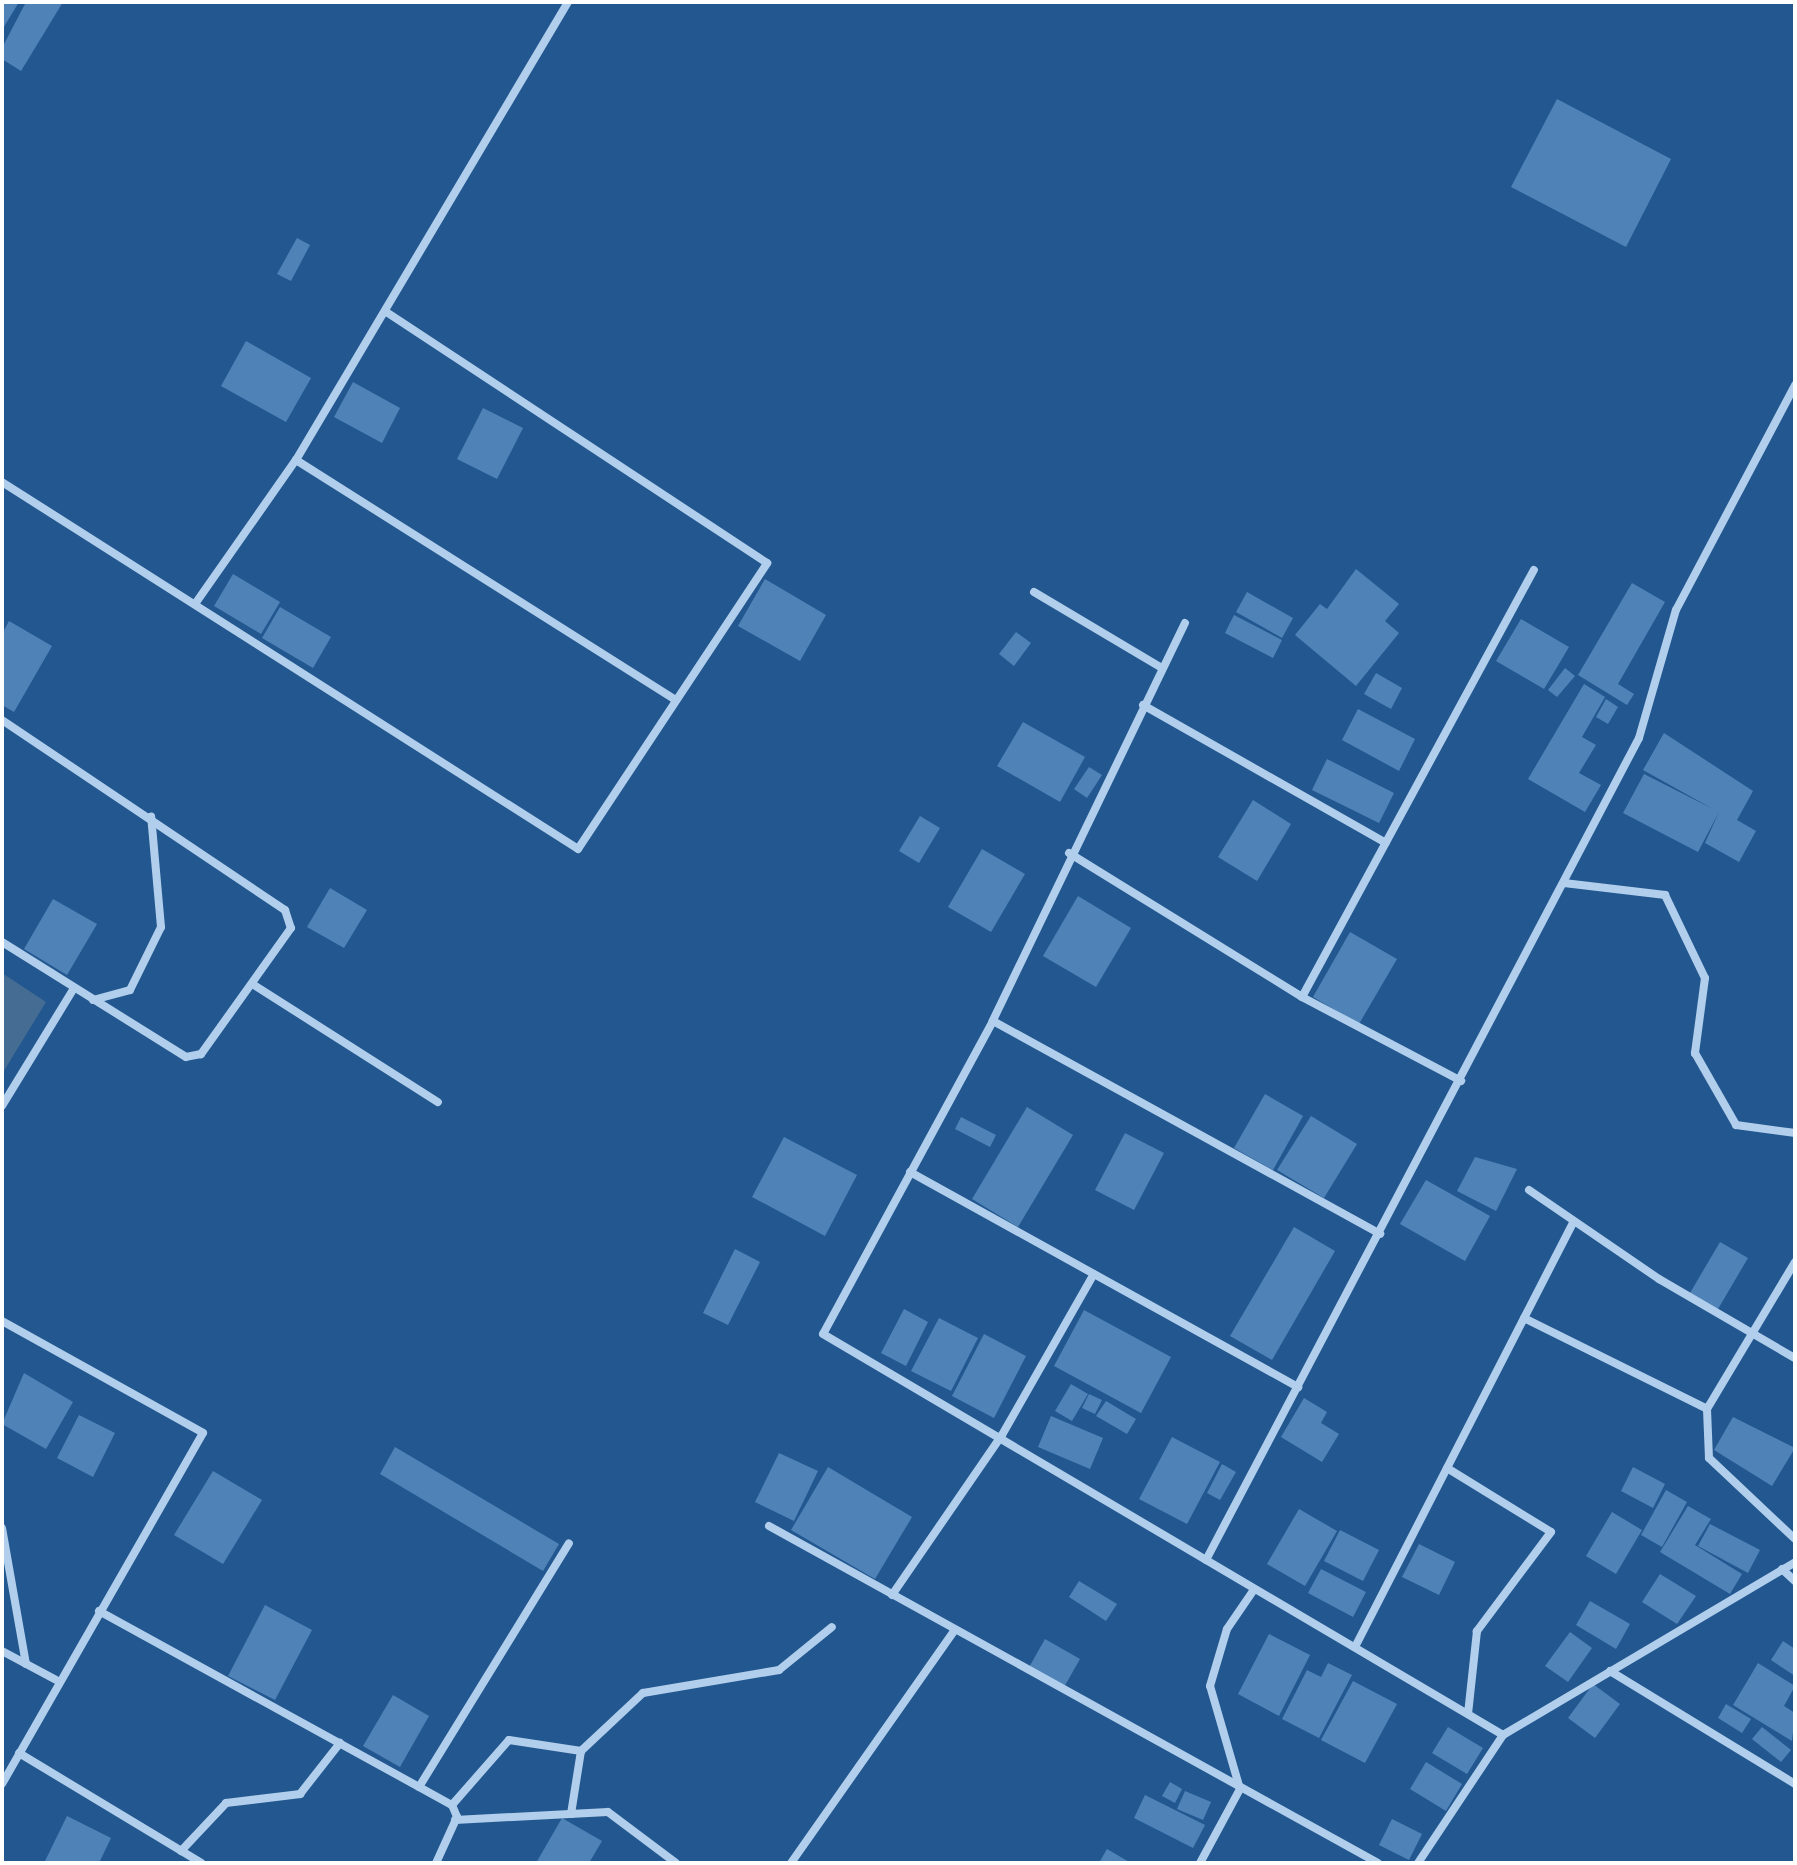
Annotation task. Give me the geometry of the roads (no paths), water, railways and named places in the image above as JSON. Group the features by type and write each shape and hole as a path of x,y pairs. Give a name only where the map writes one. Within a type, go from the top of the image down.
{"street":[{"path":"195,604 296,460 568,2"},
{"path":"2,482 578,849 767,563 386,312"},
{"path":"1206,1560 1639,738 1676,610 1795,385"},
{"path":"296,460 676,700"},
{"path":"1302,997 1534,570"},
{"path":"1034,592 1162,668"},
{"path":"1185,623 1069,853 993,1021 823,1334 1002,1435 1253,1591 1503,1735"},
{"path":"1143,705 1386,843"},
{"path":"2,720 151,815 211,866 285,910 291,928 285,943 201,1054 186,1057 2,942"},
{"path":"93,1000 130,990 161,927 159,842 151,815"},
{"path":"1069,853 1302,997 1461,1081"},
{"path":"1564,883 1665,895 1705,978 1695,1053 1736,1125 1795,1133"},
{"path":"254,985 438,1102"},
{"path":"2,1106 74,988"},
{"path":"993,1021 1380,1234"},
{"path":"910,1172 1298,1387"},
{"path":"1529,1190 1573,1222 1795,1358"},
{"path":"1355,1647 1573,1222"},
{"path":"1795,1262 1707,1409 1709,1458 1795,1539"},
{"path":"892,1595 1002,1435 1094,1274"},
{"path":"1524,1318 1707,1409"},
{"path":"2,1321 203,1433 56,1680 2,1784"},
{"path":"1447,1468 1551,1532 1477,1631 1468,1714"},
{"path":"769,1526 1378,1863"},
{"path":"2,1528 26,1664"},
{"path":"419,1787 569,1543"},
{"path":"1418,1863 1503,1735 1795,1562"},
{"path":"1782,1569 1795,1581"},
{"path":"1200,1863 1240,1789 1210,1686 1227,1629 1253,1591"},
{"path":"99,1611 452,1805"},
{"path":"571,1814 581,1751 643,1693 779,1670 832,1627"},
{"path":"791,1863 954,1631"},
{"path":"2,1651 56,1680"},
{"path":"1610,1671 1795,1784"},
{"path":"452,1805 509,1740 581,1751"},
{"path":"181,1851 226,1803 300,1794 340,1743"},
{"path":"19,1753 201,1863"},
{"path":"436,1863 455,1820 452,1805"},
{"path":"455,1820 608,1812 676,1863"}],"water":[{"path":"2,973 46,1002 2,1074"}]}
